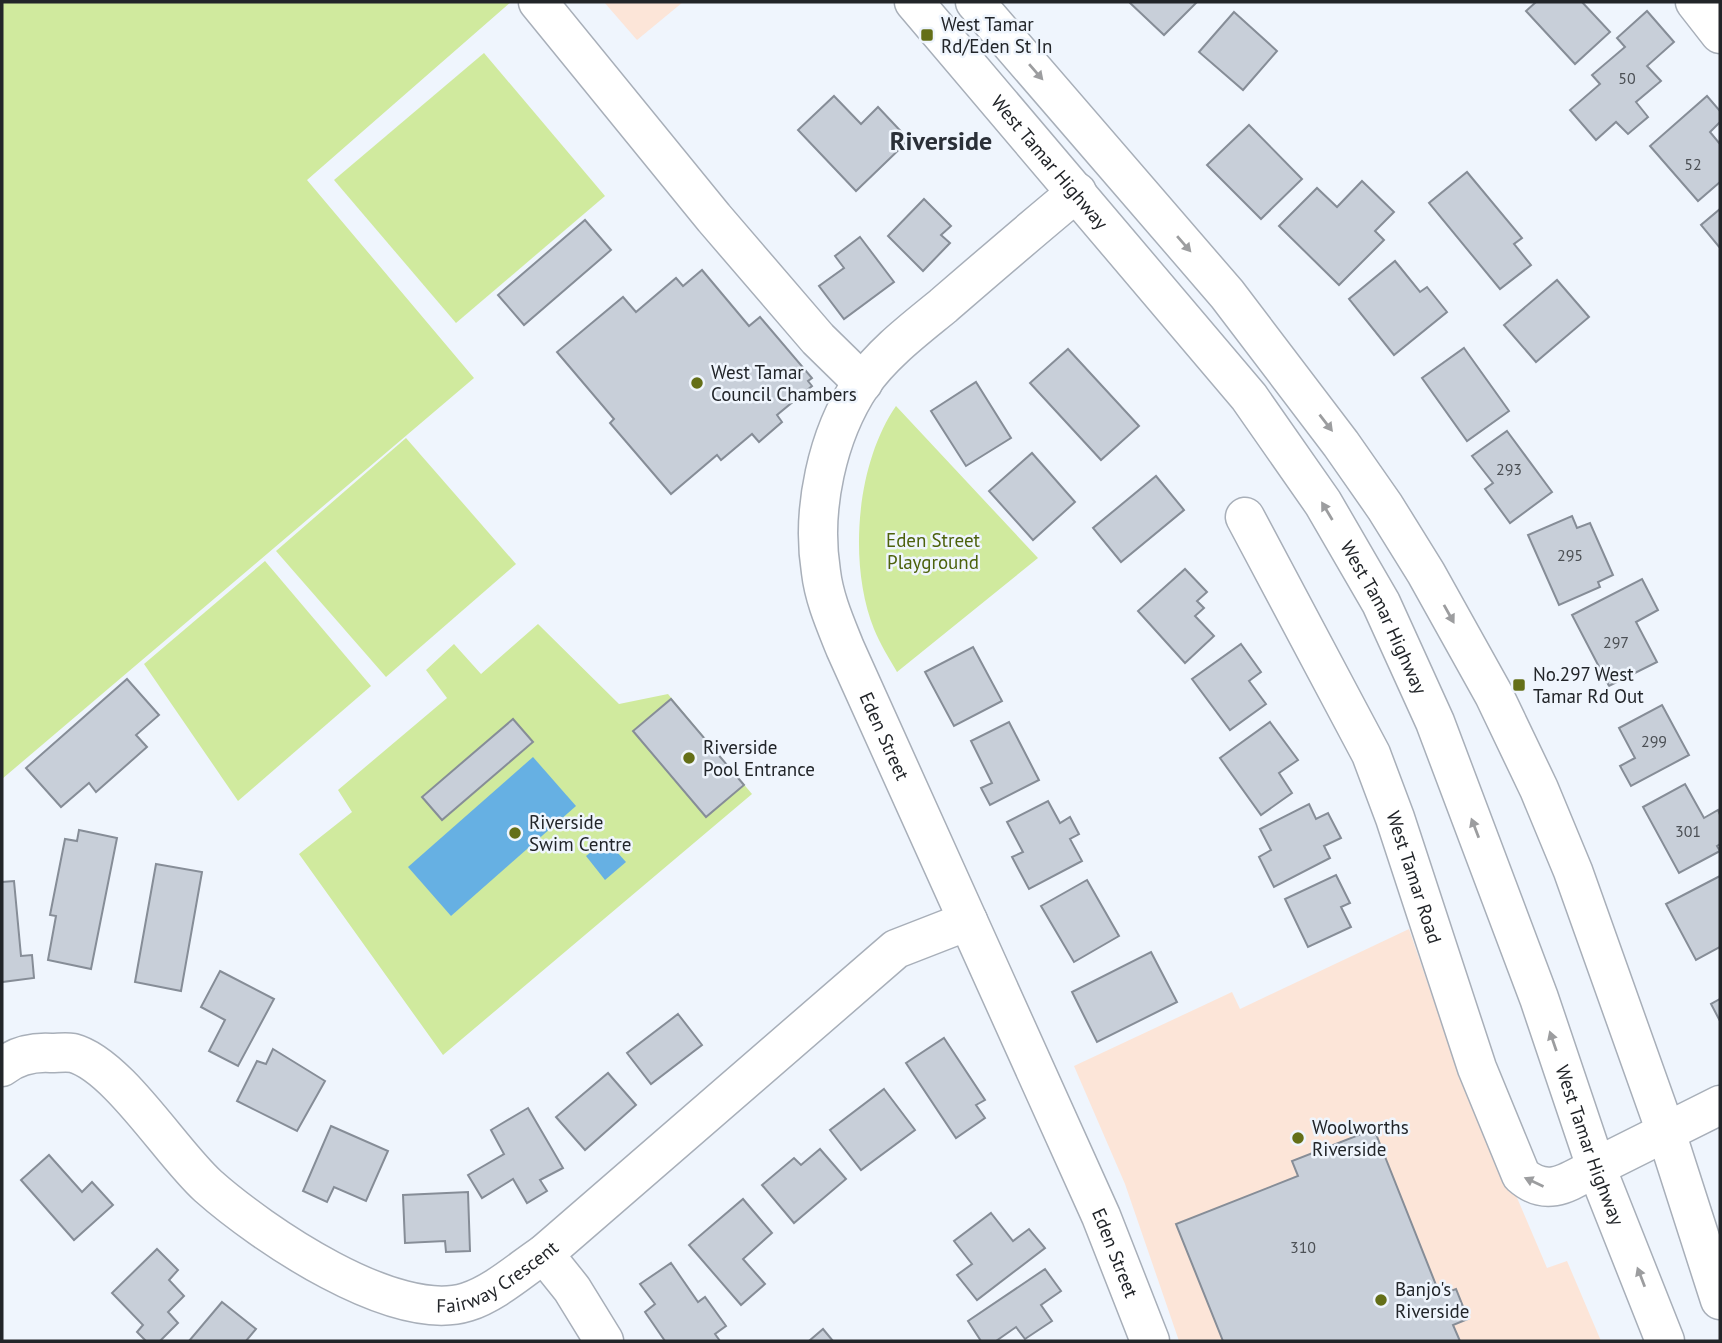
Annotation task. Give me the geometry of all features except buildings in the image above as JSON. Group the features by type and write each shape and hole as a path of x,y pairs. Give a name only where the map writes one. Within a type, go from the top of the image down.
{"main road":[{"path":"538,2 714,219 818,339 863,383"},
{"name":"West Tamar Highway","path":"915,2 1249,397 1323,503 1381,603 1436,722 1539,998 1596,1167 1665,1341"},
{"path":"975,2 1227,294 1341,444 1426,573 1494,695 1539,789 1573,871 1666,1132 1720,1300"},
{"path":"1695,2 1720,34"},
{"name":"Eden Street","path":"1077,192 895,347 863,383 843,420 832,450 819,515 818,542 821,573 829,606 845,648 1101,1216 1150,1341"},
{"name":"West Tamar Road","path":"1245,517 1371,754 1395,818 1477,1068 1521,1175 1532,1185 1564,1185 1720,1105"},
{"name":"Fairway Crescent","path":"2,1067 35,1052 74,1054 105,1071 207,1185 247,1217 329,1272 391,1297 435,1306 467,1302 499,1285 544,1254 896,949 968,921"},
{"path":"544,1254 572,1289 604,1341"}],"shaded area":[{"path":"604,2 683,2 637,40"},
{"name":"Woolworths Riverside","path":"1409,929 1448,1042 1547,1268 1567,1261 1601,1341 1179,1341 1125,1184 1074,1066 1232,992 1240,1009"}],"green space":[{"path":"2,2 511,2 307,180 474,378 2,779"},
{"path":"484,53 605,196 456,323 334,180"},
{"name":"Eden Street Playground","path":"896,406 1038,558 897,672 876,635 866,603 859,545 860,515 872,456"},
{"path":"406,438 516,564 386,677 276,551"},
{"path":"265,561 371,686 238,801 144,664"},
{"name":"Riverside Swim Centre","path":"538,624 619,704 668,694 752,794 443,1055 299,854 352,812 338,790 447,698 426,670 454,644 481,674"}],"water":[{"path":"533,757 576,806 451,916 408,867"},
{"path":"606,840 626,862 605,880 586,856"}],"place":[{"name":"West Tamar Rd/Eden St In","path":"927,35"},
{"name":"West Tamar Council Chambers","path":"697,383"},
{"name":"No.297 West Tamar Rd Out","path":"1519,685"},
{"name":"Riverside Pool Entrance","path":"689,758"},
{"name":"Riverside Swim Centre","path":"515,833"},
{"name":"Woolworths Riverside","path":"1298,1138"},
{"name":"Banjo's Riverside","path":"1381,1300"}],"district":[{"name":"Riverside","path":"941,141"}]}
